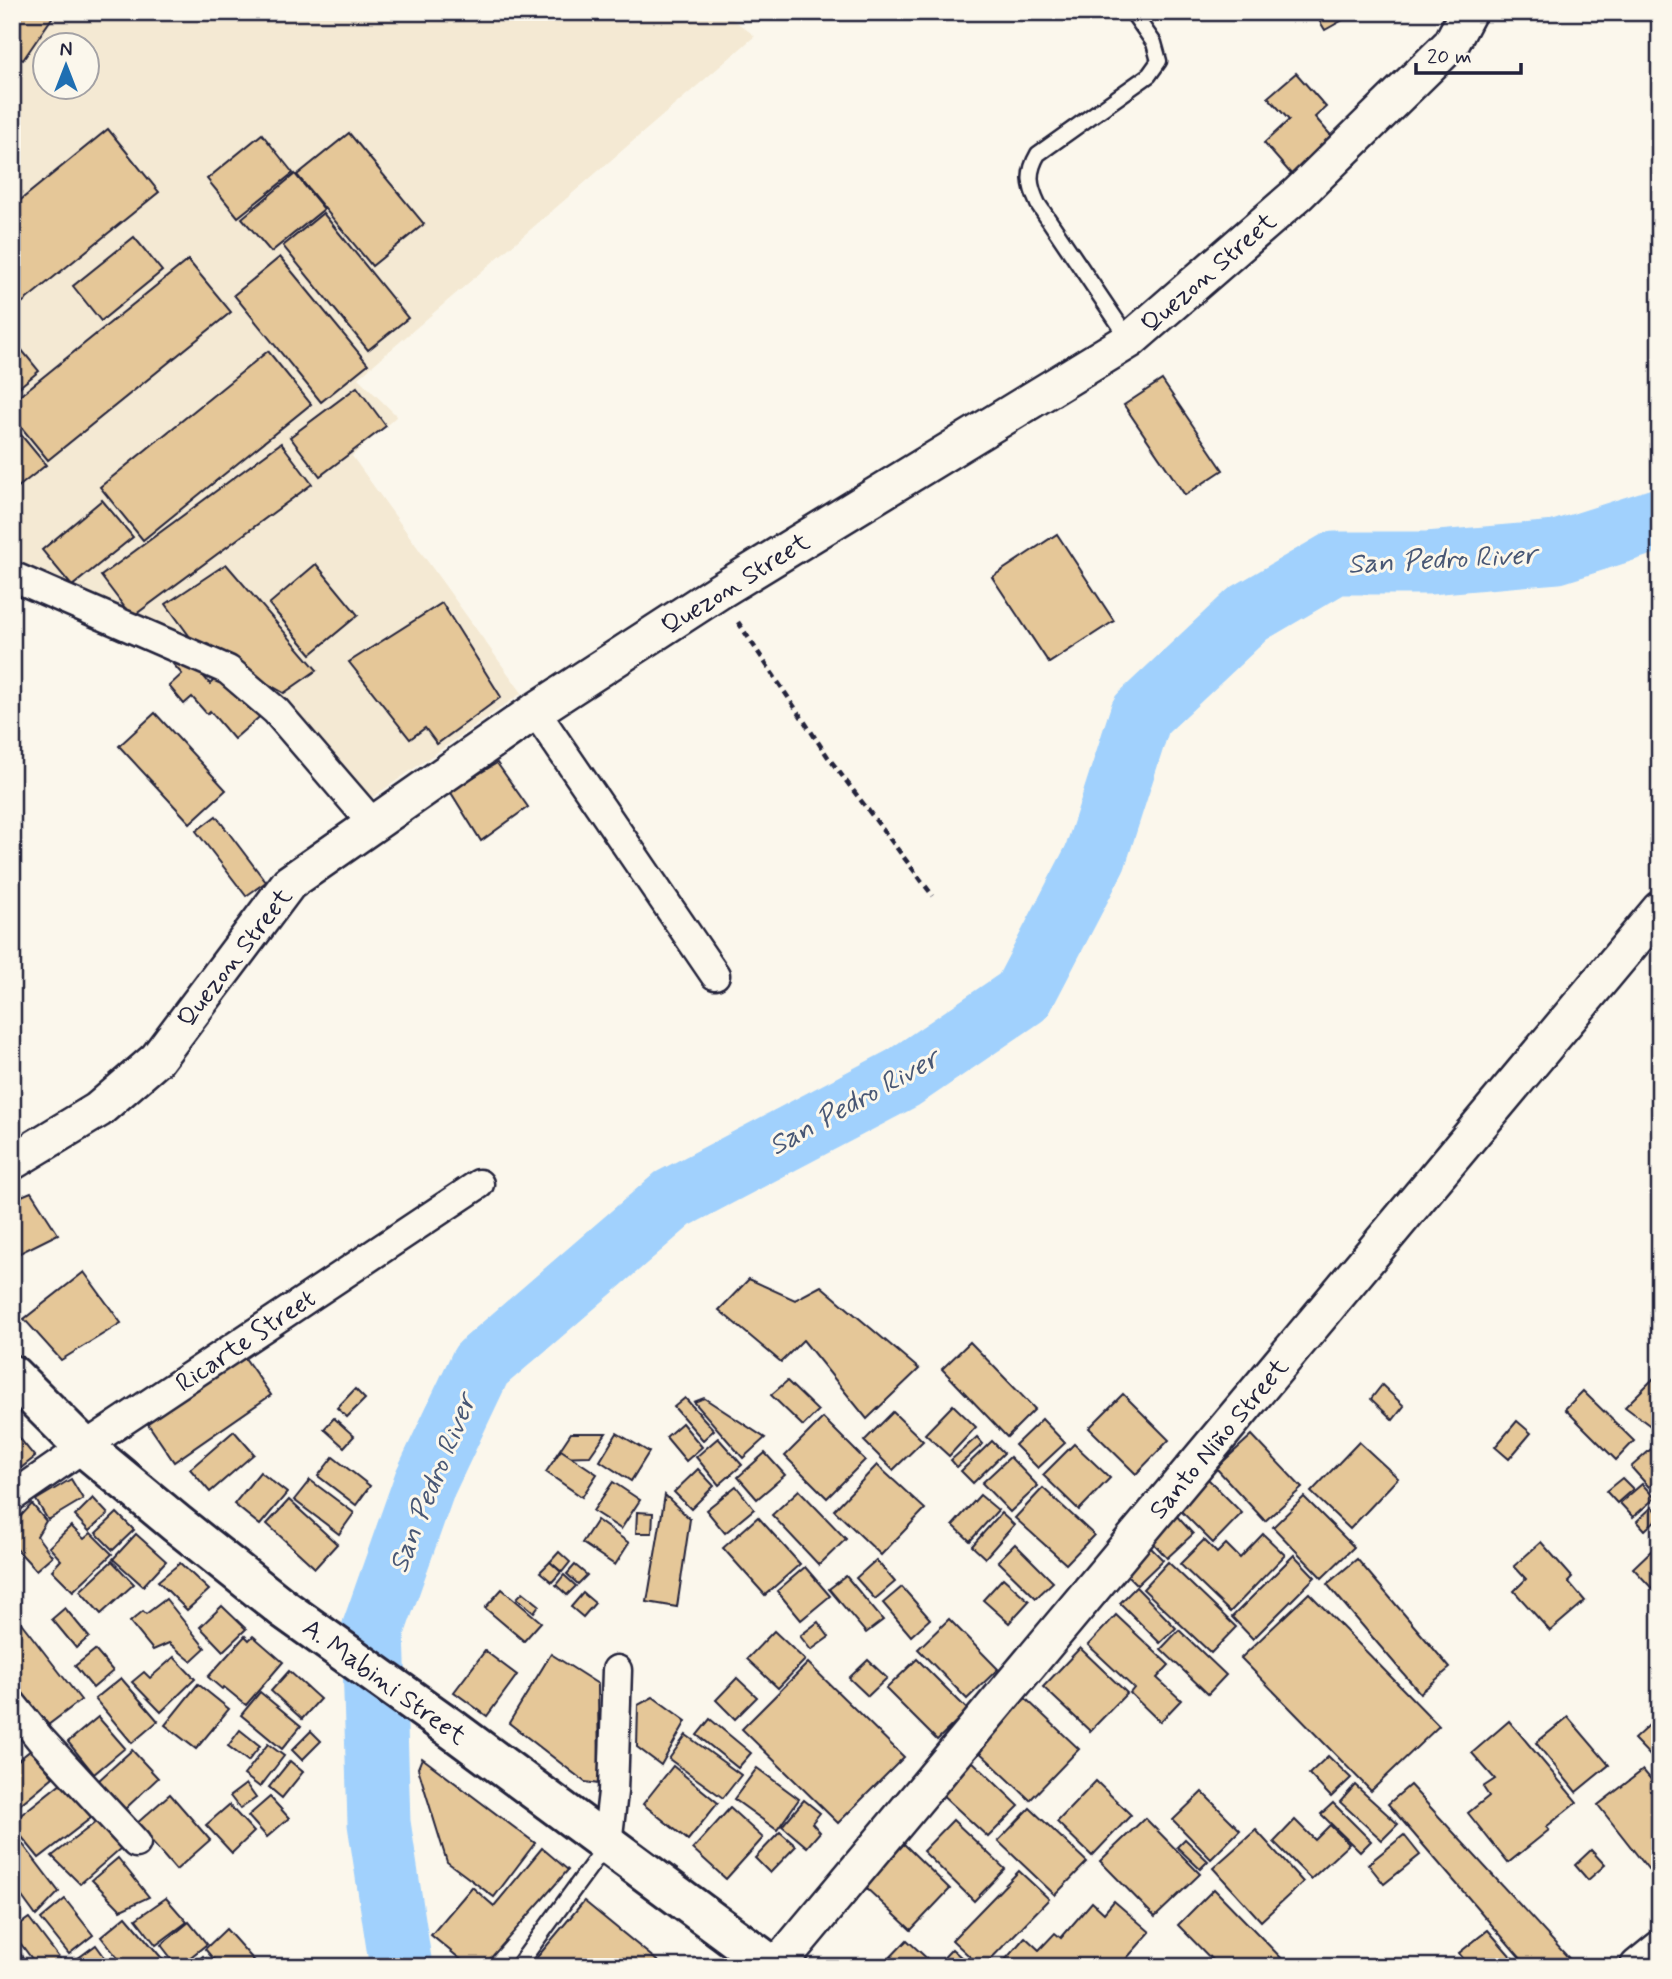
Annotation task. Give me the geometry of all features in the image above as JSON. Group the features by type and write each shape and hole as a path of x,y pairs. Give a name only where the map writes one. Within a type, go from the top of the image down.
{"main road":[{"name":"A. Mabini Street","path":"12,1375 84,1447 284,1609 775,1967"}],"street":[{"name":"Quezon Street","path":"12,1162 99,1110 157,1059 289,883 535,711 718,592 1129,340 1298,194 1451,44 1468,12"},
{"path":"12,576 228,670 276,711 374,825"},
{"path":"535,711 715,975"},
{"name":"Santo Niño Street","path":"775,1967 1655,923"},
{"name":"Ricarte Street","path":"12,1497 479,1184"},
{"path":"607,1844 613,1792 617,1670"},
{"path":"12,1704 135,1843"},
{"path":"1638,1967 1660,1949"}],"lane":[{"path":"1129,340 1038,204 1032,192 1030,178 1032,164 1038,154 1150,75 1155,68 1159,61 1154,43 1132,12"},
{"path":"517,1967 607,1844"}],"path":[{"path":"718,592 828,757 933,896"}],"shaded area":[{"path":"12,12 723,12 755,36 358,378 397,416 352,456 522,693 369,800 283,707 12,570"}],"building":[{"path":"12,12 56,12 42,32 32,32 32,47 23,60 12,53"},
{"path":"1314,12 1357,12 1325,30"},
{"path":"1296,73 1326,107 1315,117 1334,139 1292,175 1264,143 1289,120 1268,97"},
{"path":"108,129 159,192 12,311 12,207"},
{"path":"349,133 424,224 372,266 297,175"},
{"path":"262,134 293,173 238,217 207,179"},
{"path":"295,174 324,209 271,252 242,218"},
{"path":"323,213 408,318 368,350 283,246"},
{"path":"134,237 162,271 101,321 73,286"},
{"path":"280,257 368,364 321,402 234,295"},
{"path":"188,260 231,312 48,460 12,416 12,402"},
{"path":"12,338 39,371 12,393"},
{"path":"268,351 311,404 143,540 100,487"},
{"path":"1162,380 1223,470 1185,495 1124,405"},
{"path":"357,387 386,426 320,476 290,437"},
{"path":"12,424 46,465 12,492"},
{"path":"281,443 312,484 132,617 101,576"},
{"path":"102,500 133,537 72,586 42,550"},
{"path":"1057,534 1114,621 1049,663 992,577"},
{"path":"226,564 317,670 284,693 193,641 166,604"},
{"path":"316,564 358,615 311,654 269,604"},
{"path":"442,603 501,697 437,744 425,728 410,739 349,662"},
{"path":"185,654 210,684 218,676 232,693 241,686 264,713 234,739 210,711 207,714 192,697 184,704 169,686 182,674 173,664"},
{"path":"155,713 226,790 190,823 119,746"},
{"path":"497,763 528,807 481,841 450,791"},
{"path":"216,816 266,882 246,896 196,831"},
{"path":"31,1192 58,1234 12,1257 12,1200"},
{"path":"84,1272 121,1323 61,1360 24,1319"},
{"path":"749,1279 795,1300 821,1286 919,1369 867,1419 803,1340 781,1362 719,1310"},
{"path":"970,1342 1035,1409 1007,1437 942,1369"},
{"path":"240,1351 271,1395 174,1462 144,1418"},
{"path":"1660,1372 1660,1433 1625,1407"},
{"path":"787,1381 818,1411 803,1426 771,1395"},
{"path":"1382,1385 1404,1406 1393,1420 1371,1399"},
{"path":"355,1389 365,1399 347,1417 337,1408"},
{"path":"1583,1391 1634,1441 1616,1460 1565,1409"},
{"path":"1123,1394 1169,1440 1136,1474 1089,1428"},
{"path":"685,1398 714,1430 703,1440 674,1407"},
{"path":"704,1398 765,1438 743,1458 694,1402"},
{"path":"953,1405 976,1427 949,1456 925,1434"},
{"path":"893,1412 923,1441 893,1470 864,1441"},
{"path":"334,1418 354,1436 344,1447 324,1429"},
{"path":"823,1418 865,1460 827,1498 785,1456"},
{"path":"1042,1419 1065,1443 1038,1468 1015,1445"},
{"path":"1517,1421 1531,1433 1509,1459 1495,1447"},
{"path":"682,1423 702,1447 686,1461 666,1437"},
{"path":"12,1429 35,1457 12,1475"},
{"path":"234,1431 254,1454 210,1492 190,1469"},
{"path":"571,1433 606,1433 590,1456 555,1457"},
{"path":"617,1433 649,1452 631,1481 600,1461"},
{"path":"1252,1435 1302,1488 1265,1521 1216,1468"},
{"path":"977,1437 983,1444 957,1467 951,1460"},
{"path":"718,1438 742,1465 719,1485 696,1457"},
{"path":"992,1441 1004,1453 973,1483 961,1471"},
{"path":"1359,1442 1398,1478 1350,1529 1311,1492"},
{"path":"1659,1442 1660,1478 1649,1487 1631,1467"},
{"path":"1074,1444 1110,1478 1079,1510 1043,1475"},
{"path":"561,1450 597,1474 582,1497 546,1472"},
{"path":"765,1453 785,1475 757,1499 738,1477"},
{"path":"333,1457 370,1486 356,1505 318,1476"},
{"path":"1010,1457 1038,1486 1010,1512 982,1483"},
{"path":"877,1465 925,1509 881,1555 834,1510"},
{"path":"698,1469 714,1486 691,1509 674,1492"},
{"path":"260,1472 287,1493 260,1525 234,1504"},
{"path":"1207,1478 1242,1513 1213,1543 1177,1507"},
{"path":"1622,1478 1633,1489 1617,1503 1606,1491"},
{"path":"71,1479 83,1499 48,1520 36,1500"},
{"path":"310,1480 354,1513 339,1534 294,1500"},
{"path":"613,1482 640,1500 621,1529 593,1511"},
{"path":"1642,1484 1655,1498 1633,1517 1620,1503"},
{"path":"736,1486 754,1509 725,1533 706,1510"},
{"path":"1043,1488 1094,1535 1066,1564 1015,1518"},
{"path":"799,1490 846,1539 819,1565 772,1515"},
{"path":"665,1495 690,1519 677,1607 647,1602"},
{"path":"980,1495 998,1510 970,1541 953,1525"},
{"path":"1304,1497 1354,1547 1322,1578 1273,1527"},
{"path":"93,1498 108,1514 89,1531 75,1516"},
{"path":"289,1500 337,1544 315,1568 267,1524"},
{"path":"32,1504 46,1521 37,1536 52,1556 36,1570 12,1544 12,1512 20,1517"},
{"path":"1652,1507 1660,1516 1645,1530 1637,1521"},
{"path":"637,1512 653,1513 652,1533 636,1533"},
{"path":"117,1513 134,1530 113,1550 96,1533"},
{"path":"1001,1513 1014,1525 985,1558 972,1546"},
{"path":"1175,1514 1193,1534 1167,1558 1148,1537"},
{"path":"758,1517 800,1564 765,1595 723,1548"},
{"path":"597,1520 629,1543 615,1565 582,1543"},
{"path":"71,1526 84,1539 91,1533 112,1554 73,1591 52,1570 61,1560 49,1547"},
{"path":"136,1534 166,1561 143,1586 113,1559"},
{"path":"1263,1534 1285,1555 1230,1612 1180,1564 1204,1540 1217,1553 1226,1544 1240,1558"},
{"path":"1541,1542 1572,1577 1568,1581 1585,1601 1550,1631 1514,1591 1526,1579 1514,1566"},
{"path":"1015,1544 1053,1582 1036,1598 998,1561"},
{"path":"1149,1546 1163,1560 1137,1585 1123,1571"},
{"path":"1654,1548 1660,1554 1660,1597 1633,1568"},
{"path":"559,1552 570,1562 562,1572 550,1562"},
{"path":"1294,1555 1315,1577 1253,1639 1232,1617"},
{"path":"1357,1559 1450,1668 1420,1693 1327,1584"},
{"path":"876,1560 895,1582 875,1599 856,1578"},
{"path":"112,1561 134,1584 101,1614 80,1591"},
{"path":"550,1562 561,1572 552,1582 540,1572"},
{"path":"1168,1562 1236,1627 1211,1653 1143,1589"},
{"path":"180,1563 209,1590 187,1610 158,1581"},
{"path":"575,1565 587,1575 578,1584 567,1574"},
{"path":"805,1567 830,1596 801,1620 777,1591"},
{"path":"564,1575 576,1586 567,1595 556,1585"},
{"path":"846,1576 883,1620 866,1633 829,1589"},
{"path":"1003,1578 1029,1601 1009,1623 983,1600"},
{"path":"902,1587 930,1619 911,1636 883,1603"},
{"path":"1136,1587 1176,1628 1160,1643 1120,1603"},
{"path":"502,1589 541,1622 524,1641 485,1608"},
{"path":"523,1592 539,1605 534,1612 517,1598"},
{"path":"583,1593 595,1603 583,1617 571,1607"},
{"path":"1309,1593 1439,1726 1371,1791 1241,1658"},
{"path":"166,1599 205,1648 191,1661 169,1643 153,1650 130,1622 143,1611 146,1614"},
{"path":"222,1606 246,1629 223,1651 200,1627"},
{"path":"65,1608 89,1637 76,1648 52,1619"},
{"path":"12,1611 81,1700 48,1725 12,1679"},
{"path":"1116,1615 1169,1665 1157,1678 1181,1700 1160,1722 1130,1693 1134,1688 1088,1645"},
{"path":"949,1619 998,1669 967,1699 918,1649"},
{"path":"818,1622 829,1637 811,1650 800,1636"},
{"path":"1179,1630 1226,1675 1208,1694 1161,1649"},
{"path":"774,1631 805,1660 778,1688 747,1659"},
{"path":"245,1636 249,1640 253,1636 283,1662 246,1705 208,1677"},
{"path":"1080,1648 1127,1693 1090,1731 1043,1687"},
{"path":"95,1650 113,1671 93,1688 75,1666"},
{"path":"485,1651 517,1675 487,1716 454,1692"},
{"path":"551,1654 598,1684 599,1784 585,1782 509,1723"},
{"path":"174,1657 195,1679 161,1712 132,1682 144,1672 150,1678"},
{"path":"917,1659 968,1710 937,1740 886,1689"},
{"path":"868,1660 887,1678 868,1696 849,1678"},
{"path":"808,1663 904,1757 838,1823 742,1729"},
{"path":"289,1671 320,1699 302,1719 271,1691"},
{"path":"121,1678 158,1721 132,1743 95,1699"},
{"path":"737,1678 757,1697 735,1719 716,1700"},
{"path":"198,1684 229,1709 196,1749 165,1725"},
{"path":"260,1692 301,1726 282,1749 241,1715"},
{"path":"1023,1696 1079,1749 1030,1800 974,1747"},
{"path":"653,1697 686,1721 661,1765 637,1747 638,1705"},
{"path":"1660,1715 1660,1766 1634,1739"},
{"path":"98,1717 125,1748 94,1774 68,1742"},
{"path":"1568,1717 1609,1765 1576,1792 1536,1743"},
{"path":"710,1719 751,1753 738,1768 697,1735"},
{"path":"1509,1721 1577,1802 1546,1827 1549,1830 1508,1863 1468,1813 1489,1796 1483,1787 1495,1779 1472,1753"},
{"path":"240,1730 260,1746 248,1761 228,1746"},
{"path":"311,1731 321,1741 302,1760 292,1750"},
{"path":"686,1735 741,1775 723,1798 669,1759"},
{"path":"268,1744 284,1756 260,1787 244,1775"},
{"path":"31,1750 53,1777 12,1811 12,1765"},
{"path":"132,1750 158,1778 125,1809 98,1781"},
{"path":"1328,1756 1351,1778 1331,1797 1309,1774"},
{"path":"422,1758 535,1843 494,1897 447,1862 418,1768"},
{"path":"969,1758 1019,1806 988,1837 938,1791"},
{"path":"290,1761 303,1772 282,1798 269,1787"},
{"path":"673,1766 718,1803 688,1840 643,1804"},
{"path":"757,1768 799,1799 777,1830 734,1799"},
{"path":"1643,1770 1660,1790 1660,1884 1598,1805"},
{"path":"71,1775 100,1811 39,1858 12,1822"},
{"path":"1096,1781 1131,1815 1092,1856 1057,1822"},
{"path":"246,1784 256,1798 240,1809 230,1796"},
{"path":"1355,1785 1398,1824 1382,1840 1340,1802"},
{"path":"1410,1785 1574,1967 1528,1967 1388,1804"},
{"path":"1202,1792 1240,1830 1211,1859 1173,1820"},
{"path":"170,1794 210,1840 176,1870 136,1824"},
{"path":"270,1797 289,1818 267,1837 248,1816"},
{"path":"804,1800 820,1813 812,1823 820,1832 807,1847 782,1826"},
{"path":"1333,1803 1371,1841 1360,1852 1321,1814"},
{"path":"229,1805 254,1832 232,1853 206,1825"},
{"path":"730,1808 763,1838 726,1879 693,1849"},
{"path":"1030,1808 1087,1862 1055,1895 998,1841"},
{"path":"105,1815 129,1841 80,1884 52,1856"},
{"path":"1145,1818 1200,1874 1155,1917 1100,1861"},
{"path":"953,1820 1005,1869 974,1901 923,1851"},
{"path":"1295,1820 1315,1840 1330,1825 1349,1844 1311,1879 1274,1842"},
{"path":"1256,1830 1303,1882 1261,1921 1213,1868"},
{"path":"780,1832 796,1846 770,1873 755,1858"},
{"path":"1404,1835 1420,1855 1384,1884 1368,1864"},
{"path":"18,1838 59,1892 36,1916 12,1883 12,1842"},
{"path":"1185,1839 1208,1861 1200,1869 1177,1847"},
{"path":"904,1844 950,1889 911,1930 864,1886"},
{"path":"542,1848 568,1870 483,1967 470,1967 431,1935 472,1887 494,1906"},
{"path":"1591,1850 1605,1865 1588,1880 1575,1865"},
{"path":"118,1858 149,1897 121,1910 92,1880"},
{"path":"1019,1871 1049,1899 981,1967 952,1940"},
{"path":"1214,1889 1290,1967 1219,1967 1178,1925"},
{"path":"166,1898 187,1922 156,1945 136,1919"},
{"path":"65,1899 93,1935 69,1954 41,1919"},
{"path":"584,1901 661,1964 659,1967 529,1967"},
{"path":"1114,1901 1150,1932 1119,1967 999,1967 1025,1937 1039,1950 1055,1933 1061,1938 1092,1902 1104,1913"},
{"path":"126,1916 165,1962 159,1967 125,1967 101,1937"},
{"path":"29,1918 66,1967 38,1967 12,1932"},
{"path":"189,1922 207,1944 178,1967 161,1945"},
{"path":"226,1929 260,1967 220,1967 205,1949"},
{"path":"1488,1930 1520,1967 1470,1967 1459,1953"},
{"path":"907,1940 933,1964 930,1967 881,1967"},
{"path":"12,1943 30,1967 12,1967"},
{"path":"96,1945 109,1963 104,1967 84,1967 77,1959"},
{"path":"952,1949 972,1967 935,1967"},
{"path":"203,1956 213,1967 190,1967"}],"waterway":[{"name":"San Pedro River","path":"401,1967 379,1823 373,1630 425,1483 481,1365 673,1199 903,1078 1023,996 1095,858 1141,715 1248,614 1335,563 1428,563 1557,552 1660,519"}]}
